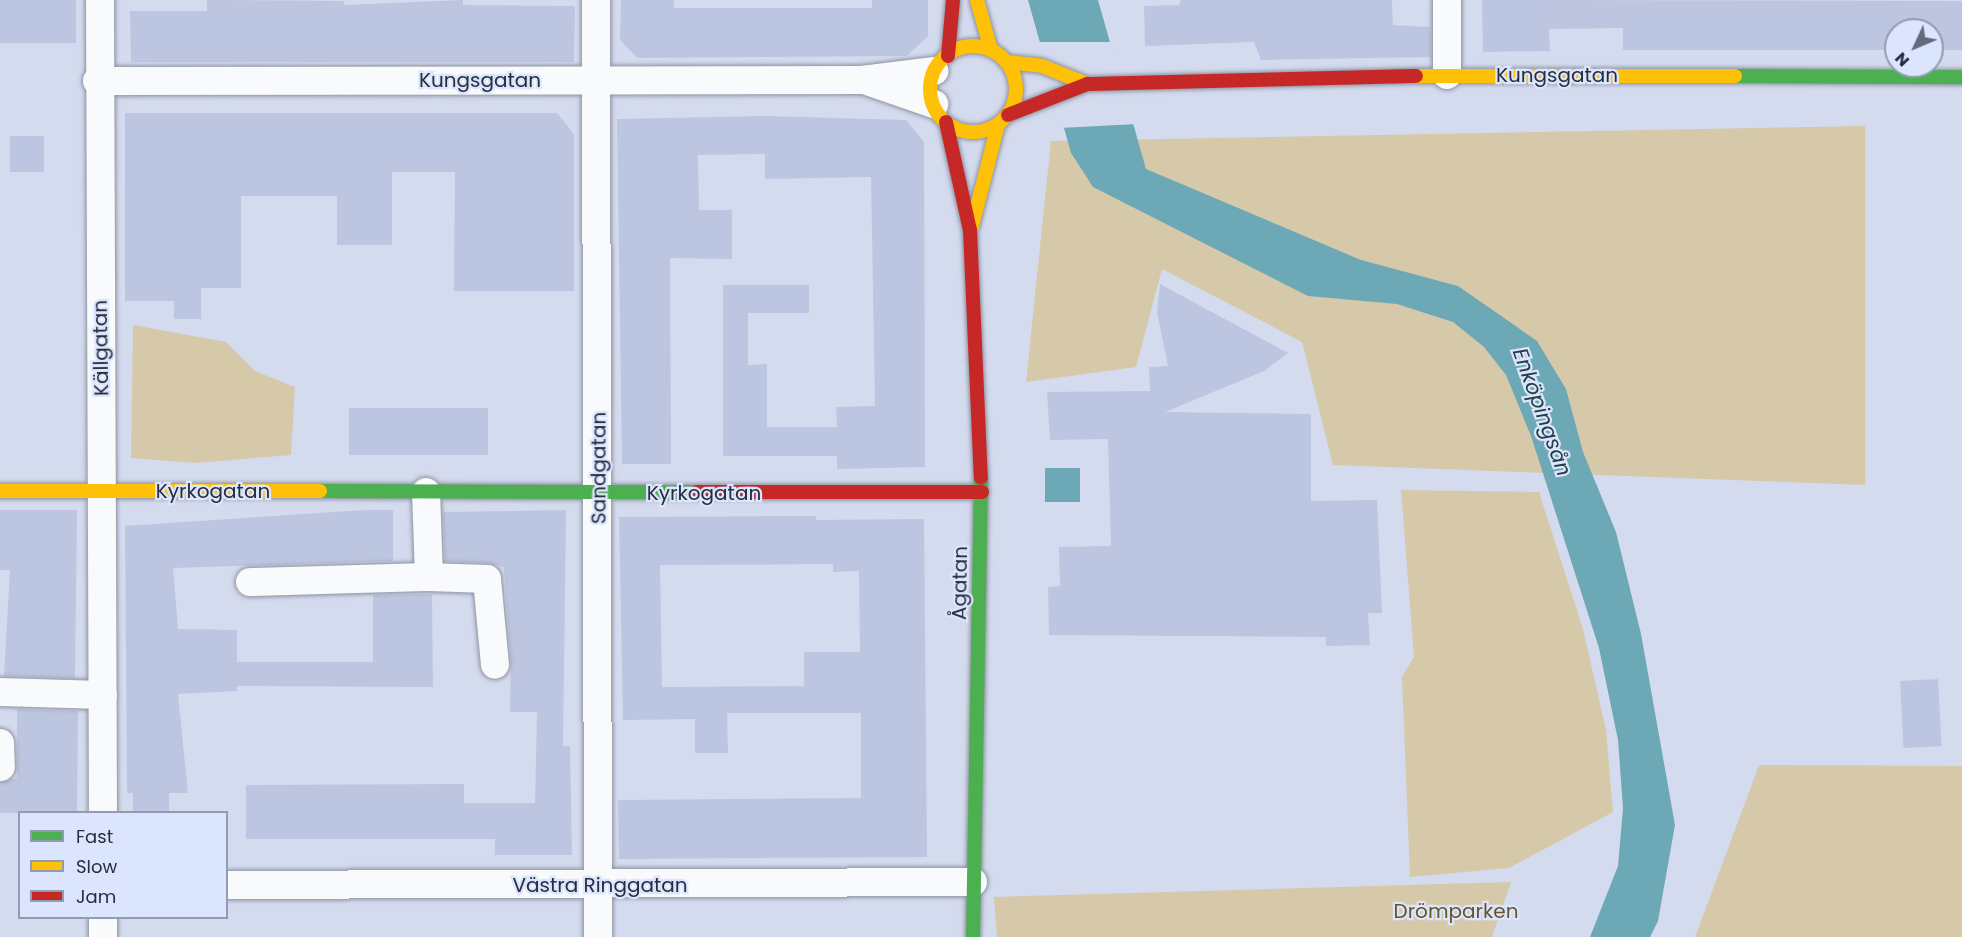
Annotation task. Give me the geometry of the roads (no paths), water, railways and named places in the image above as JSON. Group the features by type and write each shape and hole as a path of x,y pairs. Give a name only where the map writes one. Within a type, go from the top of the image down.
{"street":[{"name":"Källgatan","path":"100,0 97,81 103,811"},
{"name":"Sandgatan","path":"596,0 599,493 598,937"},
{"name":"Ågatan","path":"953,0 941,63 930,84 940,113 970,230 982,492 973,937"},
{"path":"977,0 991,51"},
{"path":"1447,75 1448,0"},
{"path":"941,63 968,47 991,51 1006,62 1042,66 1087,84"},
{"name":"Ågatan","path":"970,230 1003,120 1016,88 1006,62"},
{"name":"Kungsgatan","path":"97,81 862,80 941,63"},
{"name":"Kungsgatan","path":"1087,84 1447,75 1962,77"},
{"name":"Kungsgatan","path":"862,80 940,113"},
{"path":"940,113 971,132 1087,84"},
{"name":"Kyrkogatan","path":"0,490 982,492"},
{"path":"426,492 429,577"},
{"path":"250,582 429,577 487,579 495,665"},
{"path":"0,692 103,695"},
{"name":"Västra Ringgatan","path":"228,885 598,886 973,882"},
{"path":"103,919 103,937"}],"water":[{"name":"Enköpingsån","path":"1028,0 1098,0 1146,169 1361,260 1458,286 1537,341 1566,389 1583,452 1616,532 1641,634 1675,825 1658,921 1650,937 1590,937 1618,866 1623,808 1618,740 1599,648 1531,436 1506,375 1484,347 1453,322 1397,304 1308,296 1093,187 1071,153"},
{"path":"1045,468 1080,468 1080,502 1045,502"}],"park label":[{"name":"Drömparken","path":"1456,911"}]}
